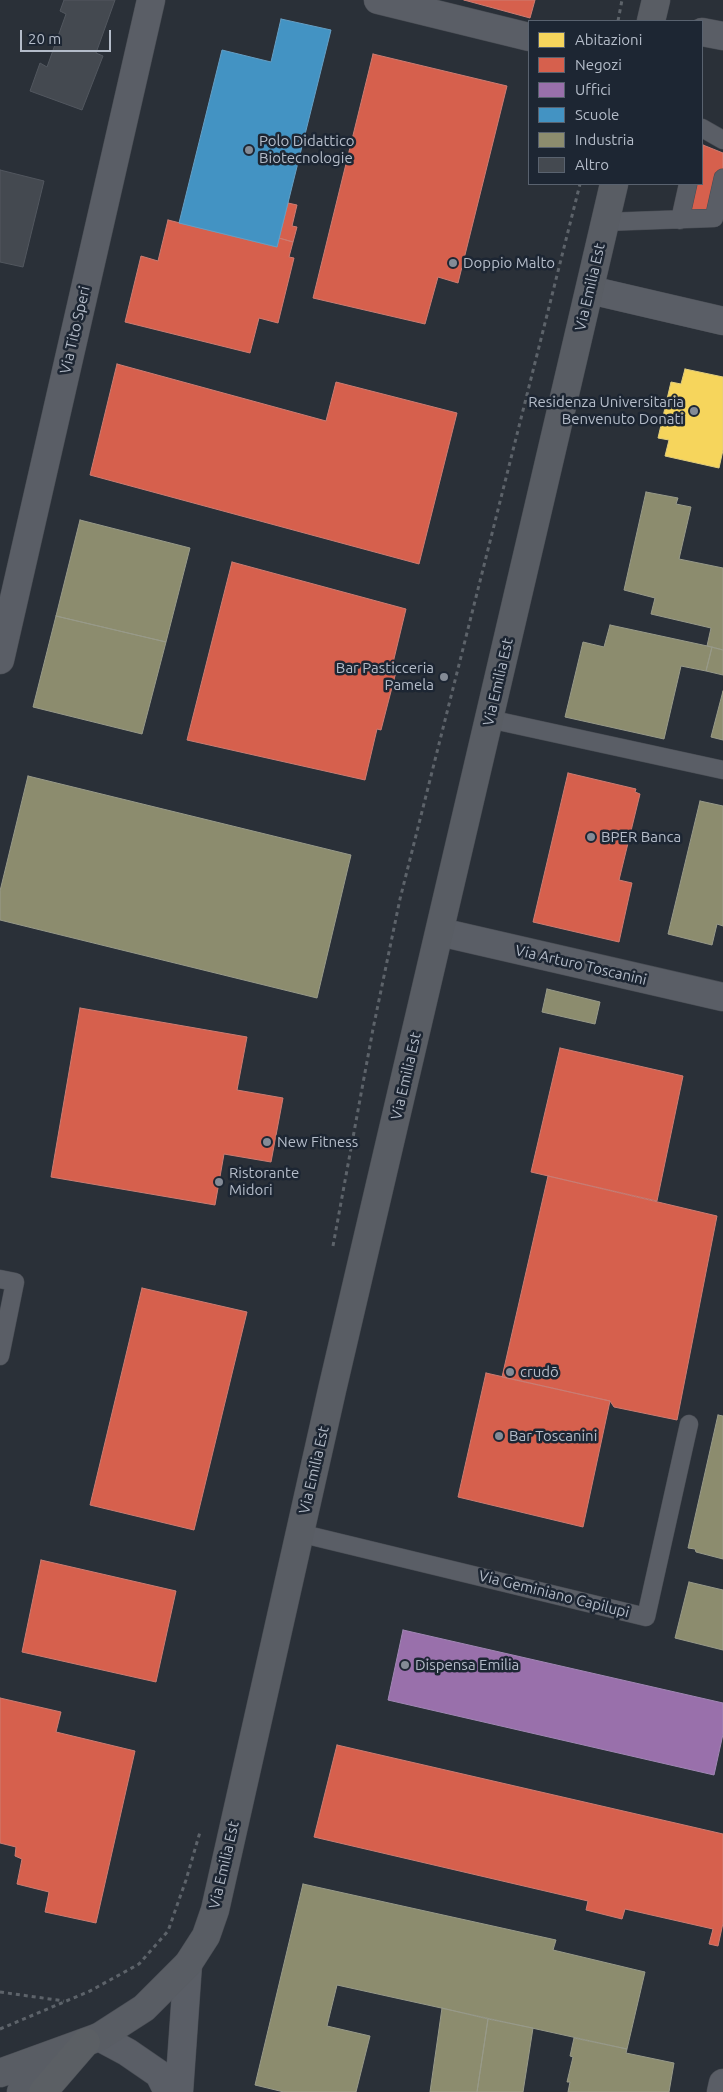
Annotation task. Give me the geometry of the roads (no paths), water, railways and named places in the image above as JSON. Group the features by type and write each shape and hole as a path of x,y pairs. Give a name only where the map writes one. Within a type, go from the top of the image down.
{"highway":[{"path":"43,2092 92,2040"}],"main road":[{"name":"Via Emilia Est","path":"21,2092 92,2040 144,2008 188,1964 206,1936 215,1910 300,1533 614,185"},
{"name":"Via Emilia Est","path":"0,2073 92,2040"}],"street":[{"name":"Via Tito Speri","path":"0,660 151,0"},
{"path":"378,0 528,37"},
{"path":"703,32 723,36"},
{"path":"590,290 723,321"},
{"name":"Via Arturo Toscanini","path":"440,932 723,997"},
{"name":"Via Emilia Est","path":"179,2092 188,1964"},
{"path":"92,2040 128,2052 159,2074 168,2092"},
{"path":"721,2092 723,2083"}],"lane":[{"path":"703,129 723,140"},
{"path":"605,222 714,218 723,178"},
{"path":"680,220 688,185"},
{"path":"489,719 723,770"},
{"path":"0,1279 15,1282 0,1356"},
{"name":"Via Geminiano Capilupi","path":"300,1533 646,1616 689,1424"}],"place":[{"name":"Polo Didattico Biotecnologie","path":"249,150"},
{"name":"Doppio Malto","path":"453,263"},
{"name":"Residenza Universitaria Benvenuto Donati","path":"694,411"},
{"name":"Bar Pasticceria Pamela","path":"444,677"},
{"name":"BPER Banca","path":"591,837"},
{"name":"New Fitness","path":"267,1142"},
{"name":"Ristorante Midori","path":"219,1182"},
{"name":"crudō","path":"510,1372"},
{"name":"Bar Toscanini","path":"499,1436"},
{"name":"Dispensa Emilia","path":"405,1665"}]}
